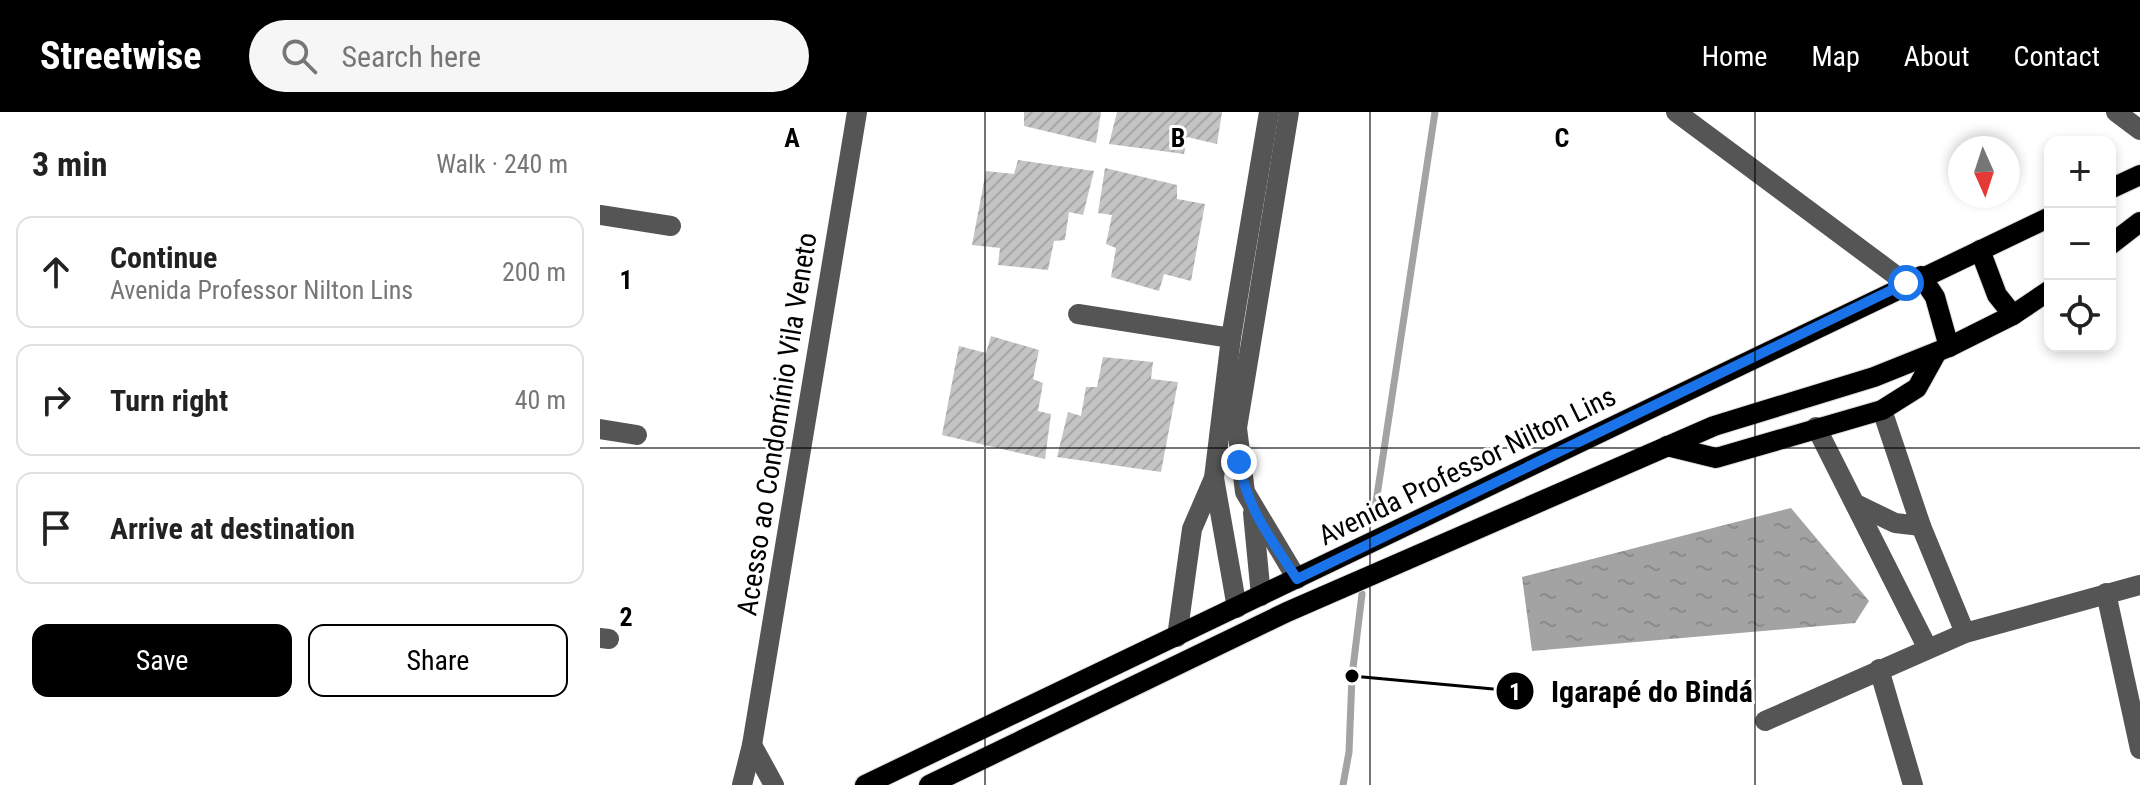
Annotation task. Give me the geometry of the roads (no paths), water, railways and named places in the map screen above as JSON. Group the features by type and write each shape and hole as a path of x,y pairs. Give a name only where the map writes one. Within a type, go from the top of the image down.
{"main road":[{"path":"2116,186 2140,175"},
{"name":"Avenida Professor Nilton Lins","path":"865,785 2044,220"},
{"path":"2116,240 2140,222"},
{"path":"1980,250 1997,295 2013,315"},
{"path":"1667,446 1716,458 1882,410 1917,388 1943,350 1935,297 1914,280"},
{"name":"Avenida Professor Nilton Lins","path":"929,785 1389,567 1667,446 1752,413 1874,377 1943,350 2013,315 2044,294"}],"street":[{"name":"Acesso ao Condomínio Vila Veneto","path":"742,785 752,745 857,112"},
{"path":"1177,637 1192,529 1214,478 1231,338 1269,112"},
{"path":"1289,112 1237,428 1245,492 1252,509 1297,579"},
{"path":"1676,112 1914,280"},
{"path":"2116,112 2140,130"},
{"path":"600,215 671,226"},
{"path":"1078,314 1231,338"},
{"path":"1882,410 1921,526 1965,633"},
{"path":"1816,427 1927,647"},
{"path":"600,429 637,435"},
{"path":"1214,478 1237,608"},
{"path":"1858,505 1895,523 1921,526"},
{"path":"1252,509 1261,596"},
{"path":"1765,721 1927,647 1965,633 2140,585"},
{"path":"2106,593 2140,749"},
{"path":"1879,669 1913,785"},
{"path":"752,745 774,785"}],"water":[{"path":"1791,508 1869,601 1855,623 1532,651 1522,577"}],"waterway":[{"path":"1375,509 1435,112"},
{"path":"1343,785 1349,752 1352,676 1362,594"}],"place":[{"name":"Igarapé do Bindá","path":"1352,676"}]}
